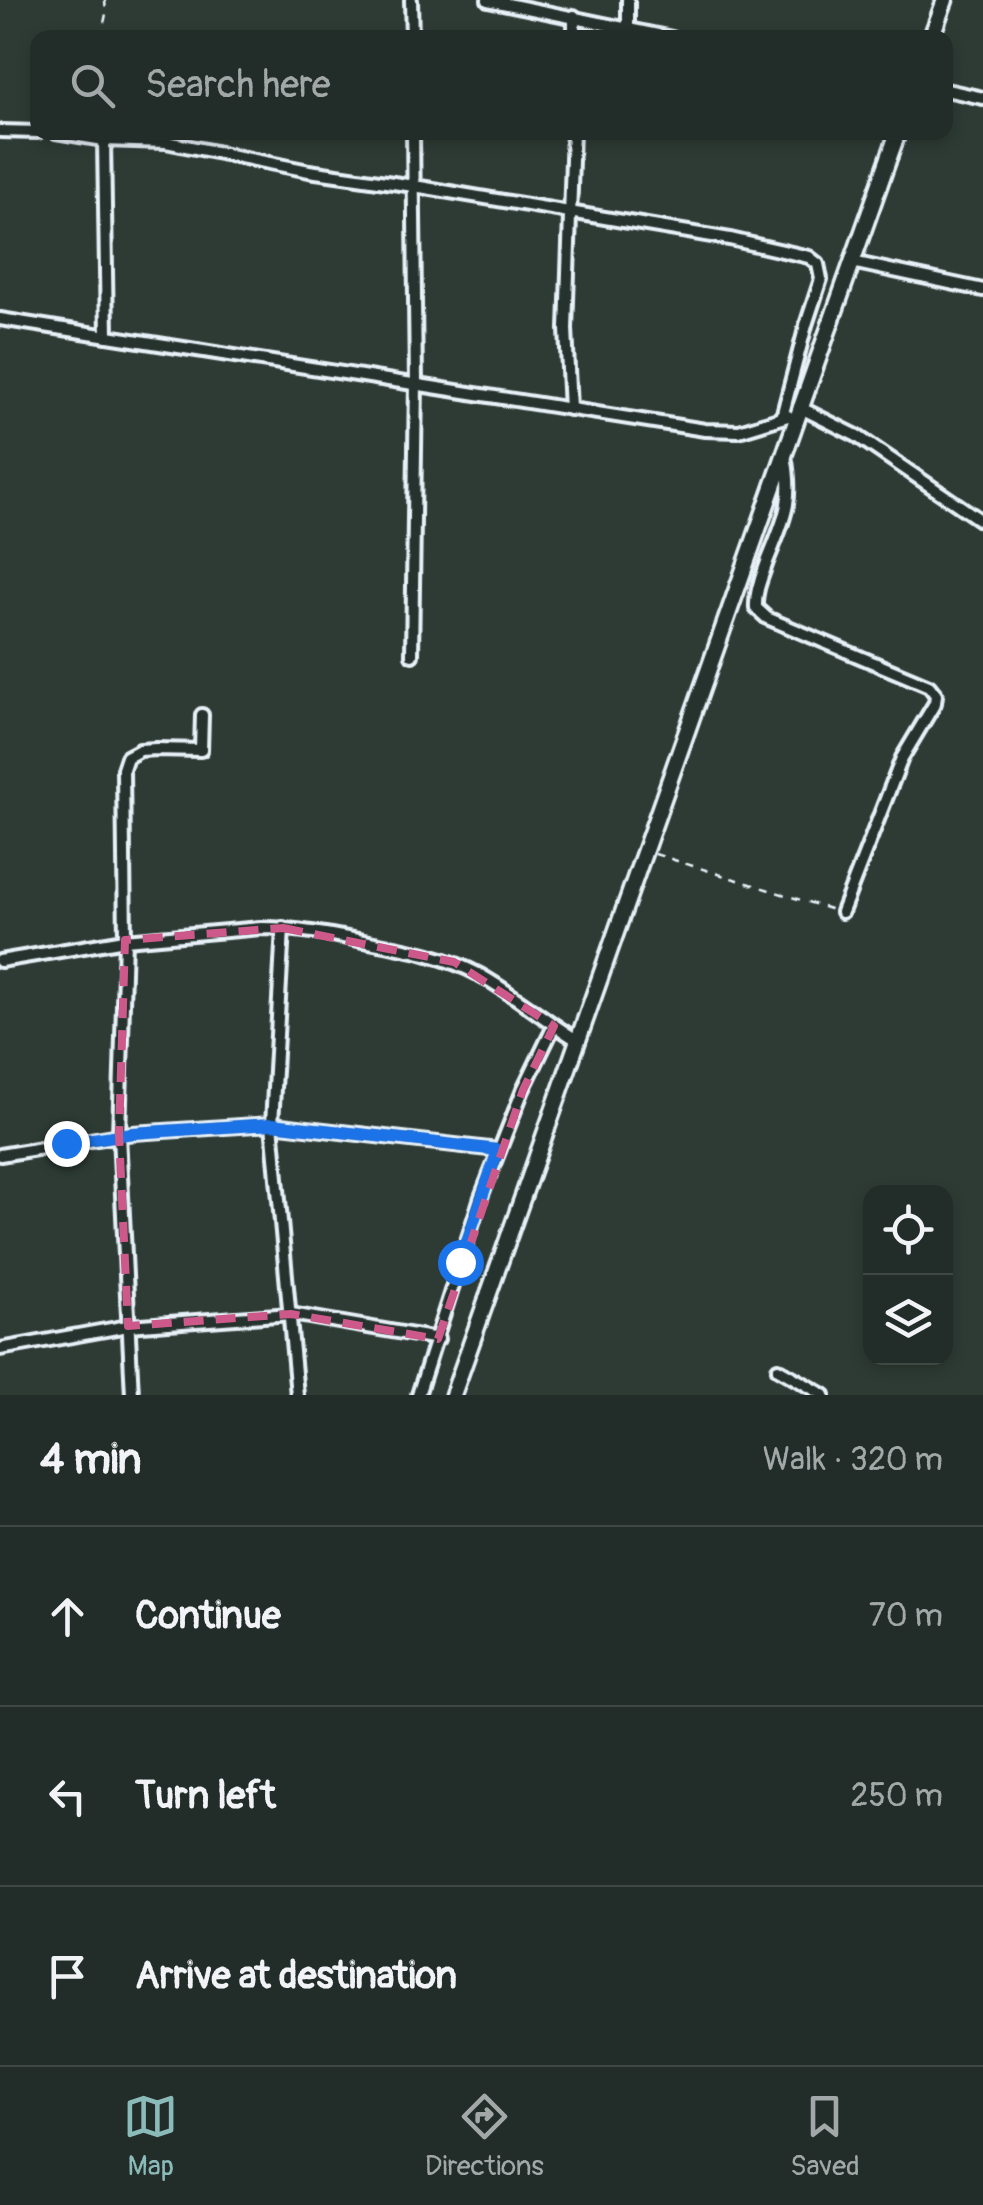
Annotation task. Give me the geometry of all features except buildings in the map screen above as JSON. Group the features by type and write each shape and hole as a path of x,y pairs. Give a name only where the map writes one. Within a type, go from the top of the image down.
{"street":[{"path":"411,0 412,30"},
{"path":"488,0 637,30"},
{"path":"628,0 628,28"},
{"path":"934,30 945,0"},
{"path":"574,16 574,30"},
{"path":"953,92 983,98"},
{"path":"0,131 30,132"},
{"path":"107,336 104,140 166,142 309,171 787,250 815,260 821,279 782,417"},
{"path":"412,655 416,383 413,140"},
{"path":"570,409 566,329 572,140"},
{"path":"453,1395 895,140"},
{"path":"852,262 983,290"},
{"path":"0,319 724,431 754,428 799,411 857,436 983,522"},
{"path":"784,453 790,480 788,505 755,597 756,608 767,618 929,686 936,695 902,758 842,912"},
{"path":"132,1395 119,1135 125,940 124,762 140,750 201,750 202,715"},
{"path":"0,961 125,940 283,928 420,952 454,962 508,992 577,1040"},
{"path":"283,928 272,1124 297,1395"},
{"path":"418,1395 481,1196 522,1090 554,1026"},
{"path":"0,1155 119,1135 272,1124 498,1150"},
{"path":"0,1350 128,1326 291,1314 438,1339"},
{"path":"778,1369 824,1395"}],"path":[{"path":"103,30 105,0"},
{"path":"644,851 842,912"}],"highlighted area":[{"path":"283,928 454,962 554,1026 523,1090 438,1339 291,1314 128,1326 119,1135 125,940"}],"route":[{"path":"66,1143 133,1133 272,1124 498,1150 460,1262"}]}
